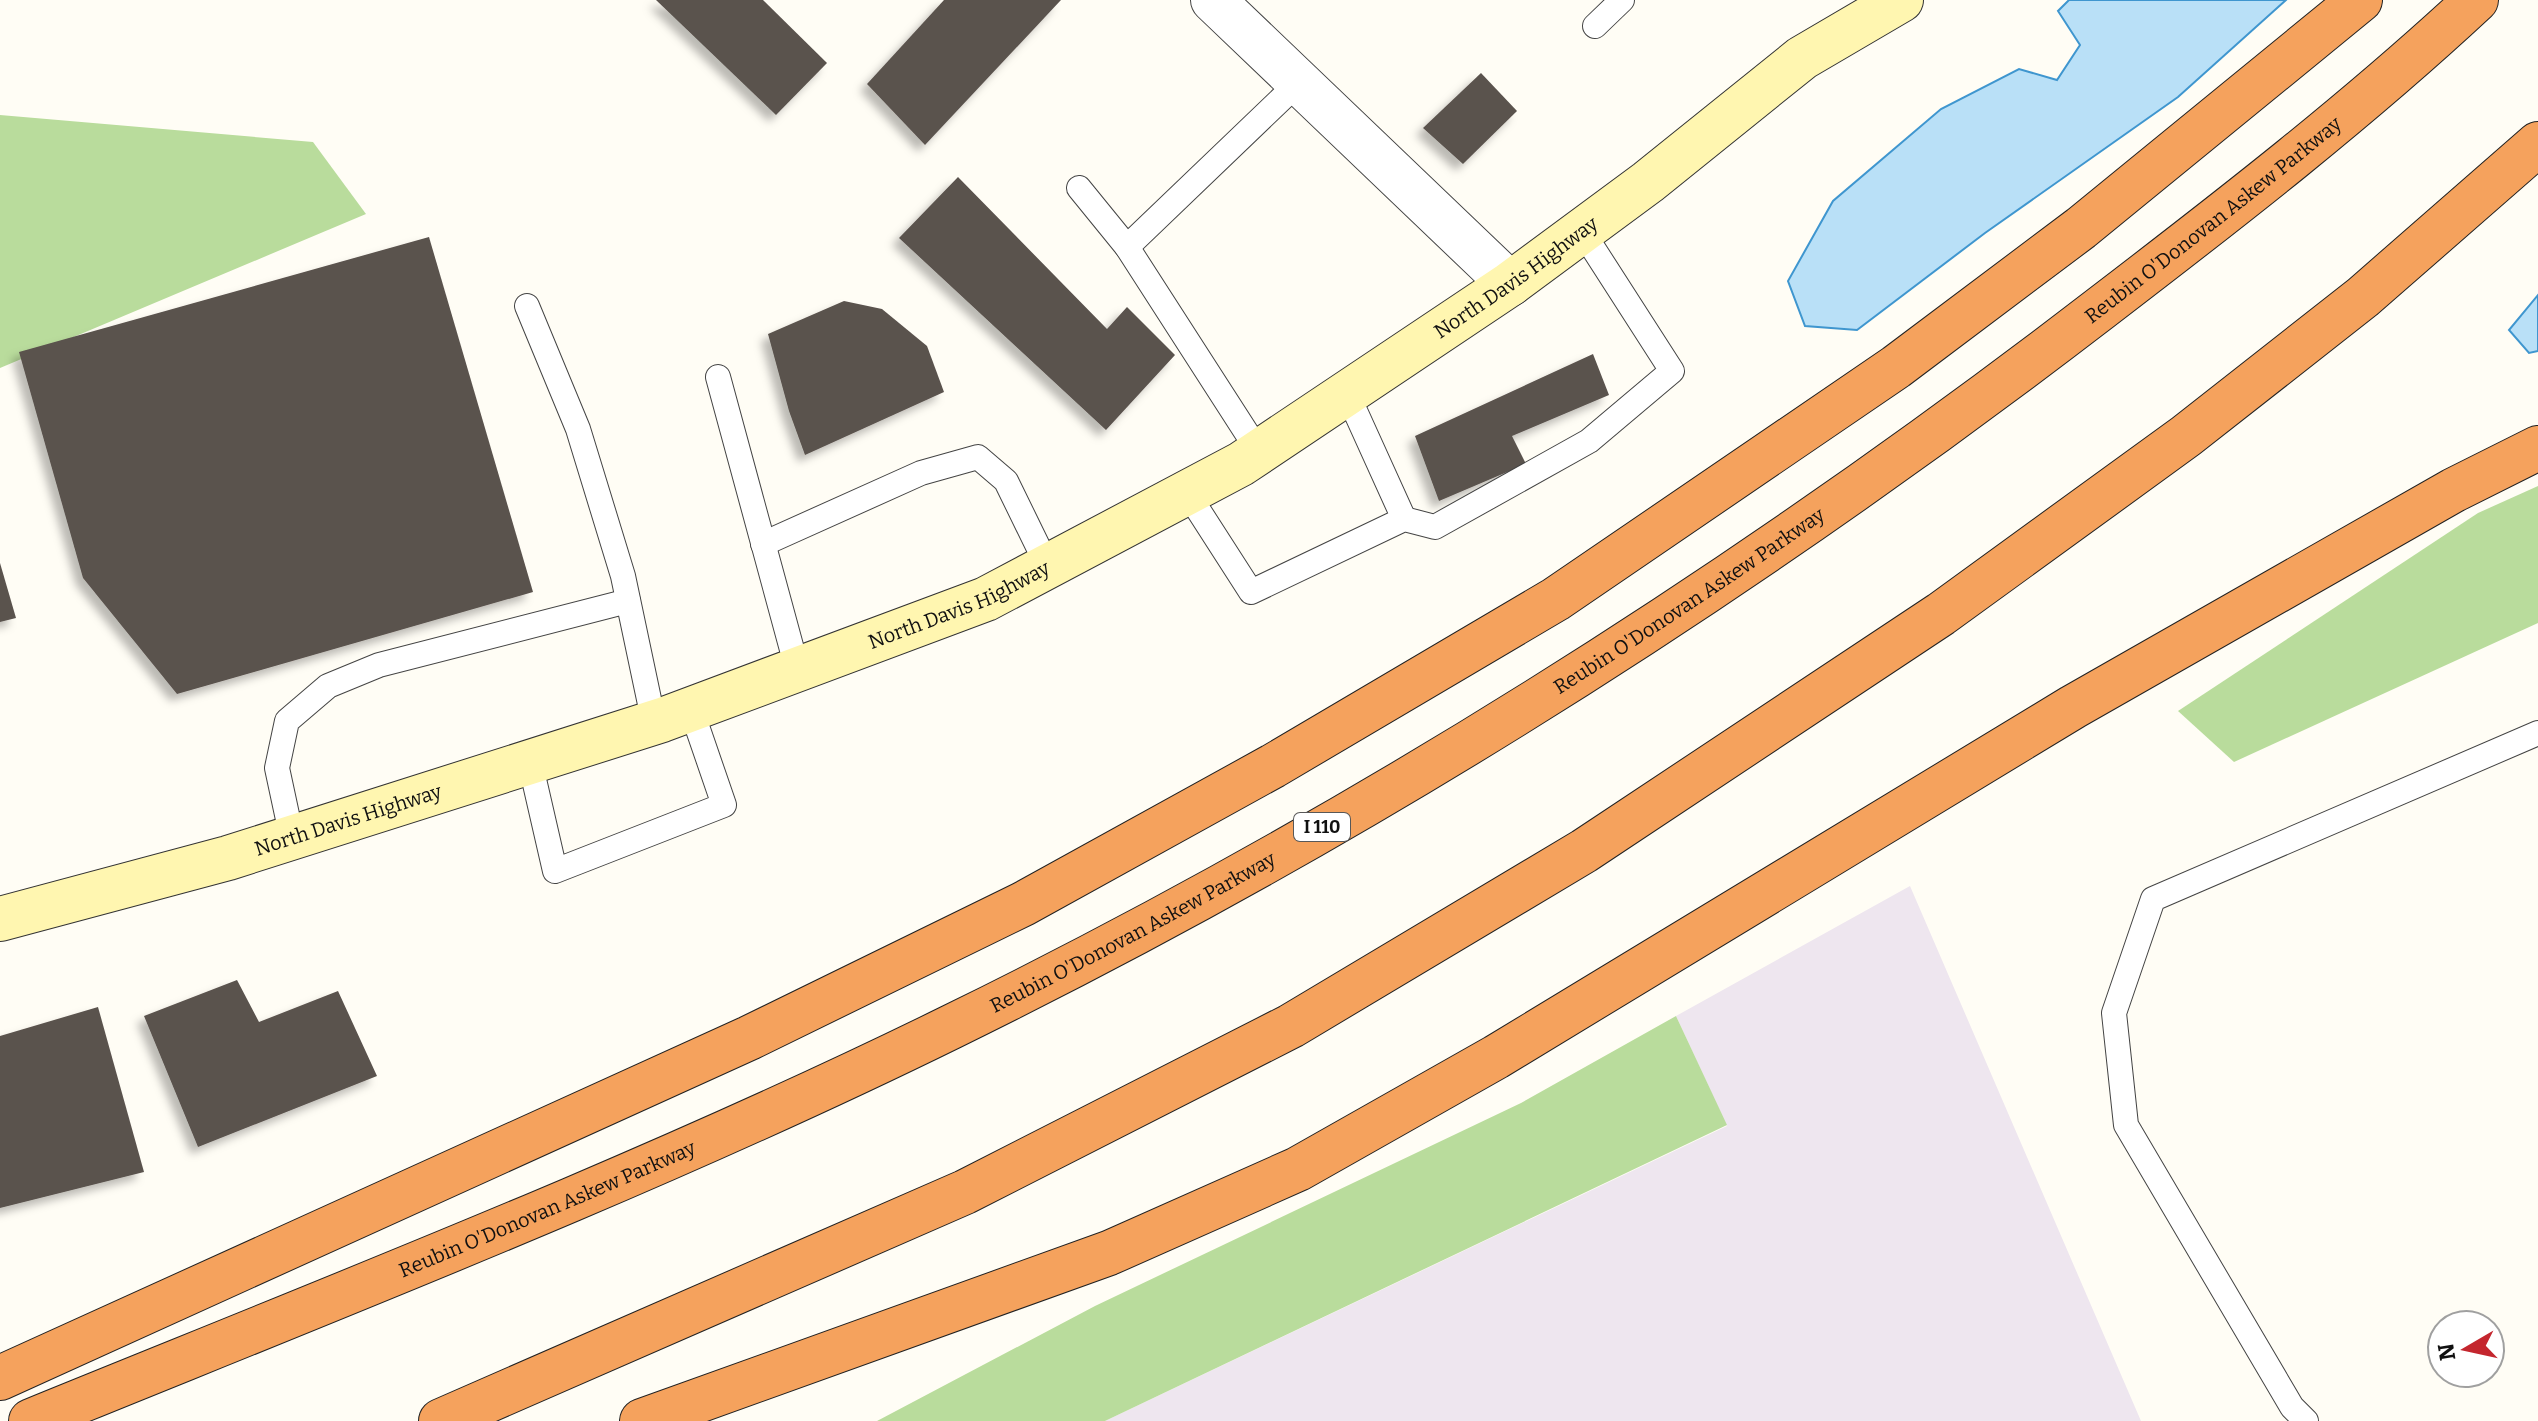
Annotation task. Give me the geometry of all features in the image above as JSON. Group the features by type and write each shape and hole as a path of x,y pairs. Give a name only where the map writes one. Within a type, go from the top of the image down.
{"highway":[{"path":"0,1378 749,1038 1023,904 1273,766 1556,599 1896,367 2081,228 2360,0"},
{"name":"Reubin O'Donovan Askew Parkway","path":"31,1421 615,1181 949,1028 1142,928 1464,746 1702,595 1910,453 2277,171 2476,0"},
{"path":"441,1421 965,1192 1291,1026 1584,851 1941,614 2186,436 2363,297 2538,144"},
{"path":"642,1421 1109,1253 1298,1169 1496,1057 2073,707 2454,490 2538,448"}],"main road":[{"name":"North Davis Highway","path":"1802,58 1842,0"},
{"name":"North Davis Highway","path":"0,919 292,838 673,716 986,599 1188,494 1259,452 1510,284 1802,58 1901,0"}],"street":[{"path":"1213,0 1510,284"}],"lane":[{"path":"1595,26 1622,0"},
{"path":"1127,247 1299,82"},
{"path":"1079,188 1127,247 1259,452"},
{"path":"1188,494 1251,592 1404,519 1435,527 1589,441 1672,371 1582,231"},
{"path":"527,306 578,429 628,601 673,716 724,805 555,871 530,762"},
{"path":"718,377 797,668"},
{"path":"1346,391 1404,519"},
{"path":"763,544 921,473 978,457 1006,481 1048,567"},
{"path":"292,838 277,768 287,721 328,686 379,665 628,601"},
{"path":"2306,1421 2292,1407 2126,1125 2114,1013 2153,899 2538,733"}],"shaded area":[{"path":"1910,886 2141,1421 1105,1421 1727,1126 1676,1016"}],"green space":[{"path":"0,115 313,142 366,214 0,368"},
{"path":"2538,486 2538,623 2234,762 2178,711 2478,513"},
{"path":"1676,1016 1727,1125 1105,1421 877,1421 1095,1306 1521,1103"}],"water":[{"path":"2069,0 2286,0 2178,97 1985,233 1857,330 1805,326 1788,281 1833,201 1941,109 2019,69 2057,80 2080,45 2058,11"},
{"path":"2538,295 2538,351 2529,353 2509,330"}],"building":[{"path":"656,0 763,0 827,63 776,115"},
{"path":"944,0 1061,0 925,145 867,84"},
{"path":"1481,73 1517,111 1463,164 1423,128"},
{"path":"958,177 1107,329 1127,307 1175,355 1106,430 899,238"},
{"path":"429,237 533,592 177,694 83,578 19,352"},
{"path":"844,301 882,309 927,346 944,392 805,455 789,411 768,334"},
{"path":"1593,354 1609,395 1512,436 1526,464 1439,501 1415,436"},
{"path":"0,563 16,618 0,622"},
{"path":"237,980 259,1022 338,991 377,1076 198,1147 144,1016"},
{"path":"98,1007 144,1172 0,1208 0,1036"}]}
